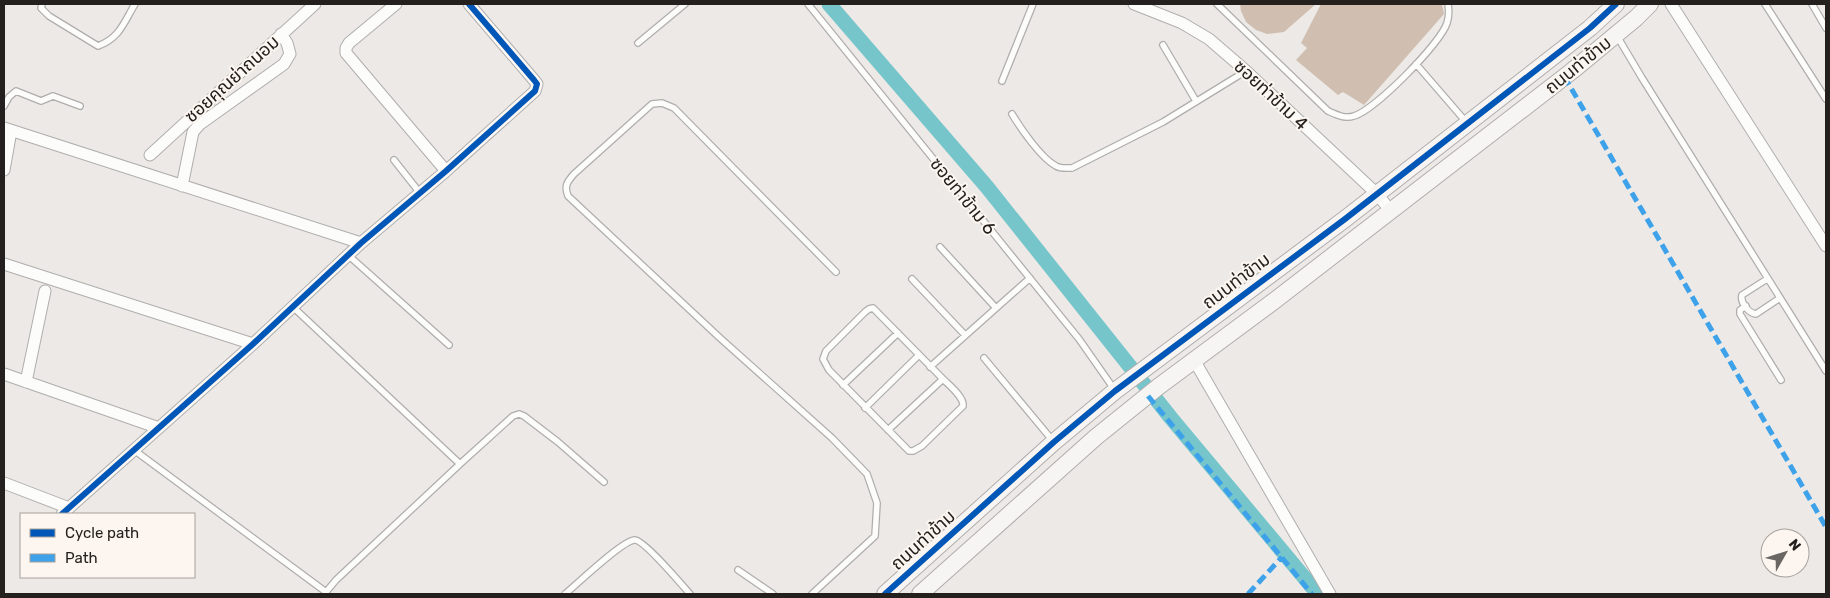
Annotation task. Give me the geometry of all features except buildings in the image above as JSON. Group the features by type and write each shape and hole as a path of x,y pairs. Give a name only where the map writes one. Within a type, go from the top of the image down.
{"street":[{"name":"ซอยคุณย่าถนอม","path":"150,154 315,4"},
{"path":"4,483 65,511 253,344 348,254 446,171 535,91 536,84 469,4"},
{"name":"ซอยท่าข้าม 4","path":"1134,4 1182,22 1208,39 1246,71 1377,194 1390,210"},
{"name":"ถนนท่าข้าม","path":"885,594 1054,442 1120,387 1468,124 1601,12 1616,4"},
{"name":"ถนนท่าข้าม","path":"920,594 1096,437 1152,392 1274,301 1572,71 1650,4"},
{"path":"1671,4 1826,246"},
{"path":"392,5 349,43 346,53 446,171"},
{"path":"182,186 193,132 200,124 284,64 290,54 287,43 281,34"},
{"path":"4,170 7,130 361,243"},
{"path":"4,264 253,344"},
{"path":"26,382 46,291"},
{"path":"1194,360 1330,594"},
{"path":"4,374 159,428"}],"lane":[{"path":"42,4 41,8 50,16 98,46 116,36 135,4"},
{"path":"638,43 685,4"},
{"name":"ซอยท่าข้าม 6","path":"808,4 1120,387"},
{"path":"1002,81 1033,4"},
{"path":"1217,4 1328,111 1343,117 1354,116 1380,100 1416,64 1428,51 1447,24 1448,4"},
{"path":"1765,4 1824,91 1826,99"},
{"path":"1812,4 1826,28"},
{"path":"1616,34 1826,371"},
{"path":"1163,46 1196,101"},
{"path":"1416,64 1468,124"},
{"path":"1012,114 1025,134 1056,166 1072,168 1163,122 1246,71"},
{"path":"4,106 16,90 41,101 54,96 80,106"},
{"path":"812,594 875,536 877,503 867,474 832,438 720,338 568,196 565,188 566,184 574,174 652,104 662,103 674,108 836,272"},
{"path":"394,160 420,193"},
{"path":"940,247 996,308"},
{"path":"348,254 450,345"},
{"path":"930,367 1030,278"},
{"path":"1767,278 1742,295 1741,298 1746,306 1750,312 1756,314 1780,298"},
{"path":"912,280 965,335"},
{"path":"1746,306 1739,312 1781,380"},
{"path":"293,307 460,464"},
{"path":"869,308 873,308 898,333 963,402 963,406 922,446 913,451 909,451 865,408 843,385 823,359 826,351 869,308"},
{"path":"843,385 898,333"},
{"path":"865,408 919,355"},
{"path":"984,358 1054,442"},
{"path":"888,430 943,380"},
{"path":"134,450 328,593 336,580 513,416 519,414 524,416 558,442 604,482"},
{"path":"565,594 620,546 633,539 638,540 657,558 690,594"},
{"path":"738,570 773,594"}],"waterway":[{"path":"829,4 987,187 1171,418 1318,594"}],"marked path":[{"path":"1564,76 1826,527"},
{"path":"1148,396 1312,594"},
{"path":"1248,594 1282,557"}],"cycle path":[{"path":"63,513 253,344 361,243 446,171 535,91 537,84 534,80 469,4"},
{"path":"885,594 1054,442 1115,391 1345,219 1590,28 1616,4"}]}
